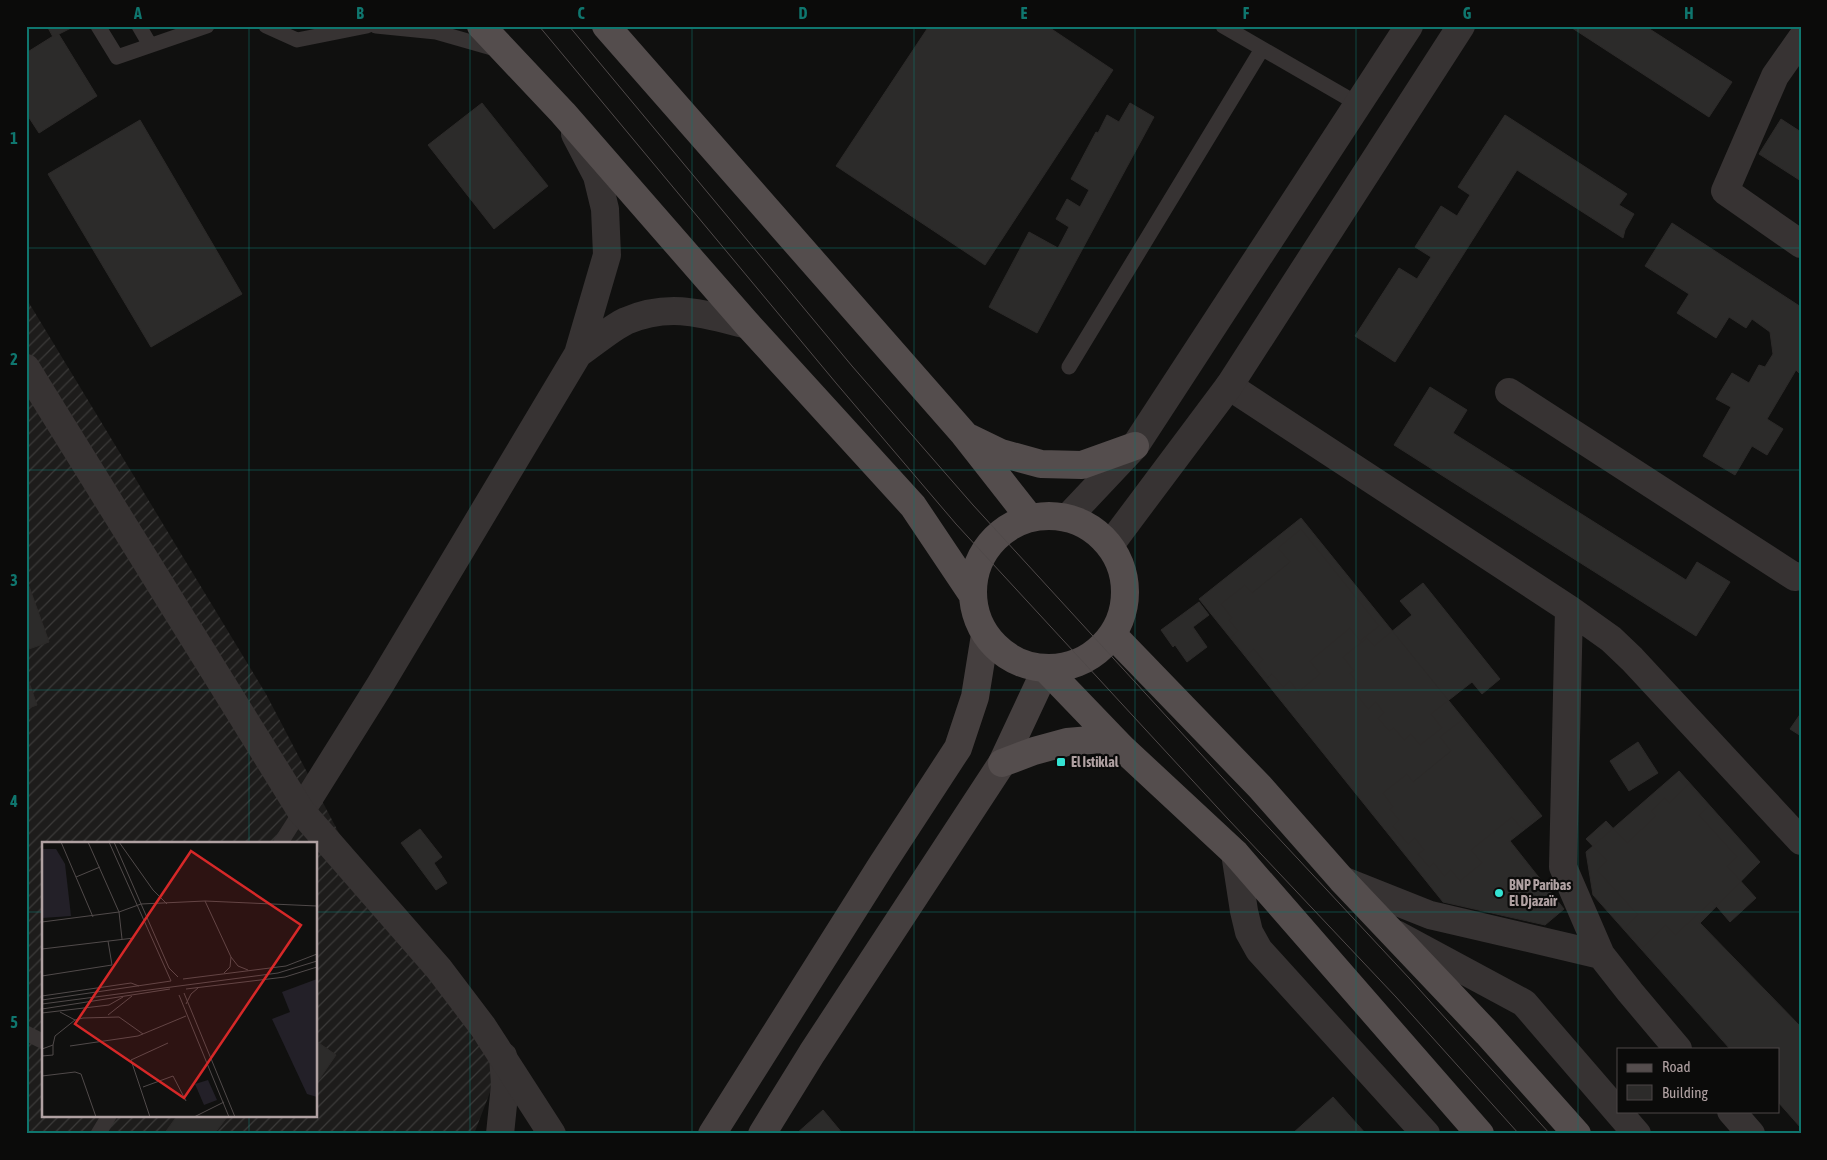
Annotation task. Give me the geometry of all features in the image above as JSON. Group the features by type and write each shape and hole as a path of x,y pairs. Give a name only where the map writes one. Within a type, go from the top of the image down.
{"main road":[{"path":"481,26 563,113 748,325 913,506 972,594 976,615 985,635 1009,657 1019,663 1046,669 1076,664 1102,648 1113,635 1121,618 1126,600 1125,580 1120,561 1110,545 1098,533 1084,524 1068,517 1048,515 1029,517 1010,525 994,537 982,553 972,594"},
{"path":"606,26 964,434 1029,517"},
{"path":"964,434 1001,453 1041,464 1082,465 1135,446"},
{"path":"712,1134 958,748 975,697 985,635"},
{"path":"1113,635 1260,787 1342,880 1487,1033 1577,1134"},
{"path":"1046,669 1121,747 1235,853 1480,1134"},
{"path":"762,1134 812,1052 1002,763 1046,669"},
{"path":"1002,763 1034,751 1067,742 1102,739 1121,747"}],"street":[{"path":"1068,517 1135,446 1409,26"},
{"path":"1110,545 1229,386 1461,26"},
{"path":"1801,39 1775,76 1725,191 1801,244"},
{"path":"301,811 380,685 578,354 607,255 604,208 597,176 563,113"},
{"path":"578,354 625,321 659,310 698,312 748,325"},
{"path":"26,368 301,811 439,969 483,1027 552,1134"},
{"path":"1229,386 1569,608 1611,638 1801,841"},
{"path":"1509,392 1795,577 1801,576"},
{"path":"1569,608 1563,867 1601,955 1677,1048"},
{"path":"1235,853 1249,932 1259,950 1426,1134"},
{"path":"1342,880 1430,915 1601,955"},
{"path":"1391,931 1524,1004 1617,1111"},
{"path":"500,1134 506,1085 502,1056"},
{"path":"1618,1112 1637,1134"},
{"path":"1732,1112 1751,1134"}],"lane":[{"path":"98,26 117,56 150,45 180,30 207,26"},
{"path":"139,26 150,45"},
{"path":"266,26 297,40 367,26"},
{"path":"376,26 436,32 505,52"},
{"path":"1223,26 1358,104"},
{"path":"1069,367 1262,49"},
{"path":"281,842 301,811"},
{"path":"26,1032 42,1041"},
{"path":"98,1134 108,1118"}],"shaded area":[{"path":"26,298 266,694 363,879 470,1000 497,1074 474,1134 26,1134"}],"building":[{"path":"47,26 75,26 53,37"},
{"path":"929,26 1047,26 1113,70 985,265 836,166"},
{"path":"1569,26 1645,26 1732,82 1709,117"},
{"path":"58,33 97,96 39,133 26,113 26,53"},
{"path":"482,103 548,186 494,229 428,145"},
{"path":"1130,103 1154,117 1037,333 989,307 1029,232 1058,248 1069,227 1056,219 1067,199 1080,207 1089,190 1071,179 1107,115 1119,122"},
{"path":"1505,115 1627,194 1619,205 1634,214 1625,230 1623,238 1517,170 1395,362 1355,336 1399,268 1417,279 1431,257 1415,247 1441,206 1457,216 1470,195 1458,187"},
{"path":"1781,119 1801,132 1801,181 1759,154"},
{"path":"140,120 242,294 151,347 48,174"},
{"path":"1672,223 1801,307 1801,375 1796,370 1767,419 1783,429 1767,455 1752,446 1735,475 1703,456 1731,407 1716,399 1732,373 1749,383 1759,365 1765,367 1773,354 1770,332 1752,319 1746,328 1729,317 1716,338 1677,313 1689,294 1645,266"},
{"path":"1430,387 1467,410 1453,433 1686,580 1697,562 1730,582 1696,636 1394,445"},
{"path":"1301,518 1542,816 1510,841 1564,909 1545,925 1443,902 1199,599"},
{"path":"1301,529 1379,626 1360,641 1350,628 1310,661 1320,674 1298,692 1290,681 1283,687 1272,674 1267,678 1257,665 1263,660 1254,649 1246,656 1231,637 1238,631 1229,620 1232,618 1221,604 1245,585 1252,593 1290,562 1278,548"},
{"path":"26,578 49,642 26,650"},
{"path":"1423,583 1500,679 1482,694 1472,682 1431,714 1442,728 1420,745 1411,734 1404,740 1394,728 1389,731 1378,718 1384,713 1376,702 1368,709 1353,690 1359,685 1350,673 1354,671 1343,657 1367,638 1374,646 1412,615 1400,601"},
{"path":"1199,602 1209,615 1193,627 1207,647 1187,662 1161,630"},
{"path":"26,674 37,705 26,709"},
{"path":"1801,713 1801,736 1790,729"},
{"path":"1463,719 1540,815 1522,829 1512,817 1471,850 1482,863 1460,881 1451,870 1444,876 1434,863 1429,867 1418,854 1424,850 1415,838 1408,844 1393,826 1399,820 1390,809 1393,807 1383,793 1407,774 1413,782 1451,751 1440,737"},
{"path":"1638,742 1658,773 1629,791 1610,761"},
{"path":"1679,771 1760,862 1700,923 1801,1027 1801,1128 1780,1104 1780,1048 1729,1048 1593,895 1586,852"},
{"path":"1689,784 1709,806 1699,815 1737,857 1727,866 1756,898 1730,922 1712,901 1675,935 1666,925 1643,947 1625,927 1638,915 1597,870 1607,861 1586,839 1606,821 1627,843 1656,816 1651,811 1665,798 1669,803"},
{"path":"420,829 442,857 434,863 447,883 436,890 401,843"},
{"path":"318,1042 336,1055 318,1081"},
{"path":"1333,1097 1366,1134 1292,1134"},
{"path":"823,1110 843,1134 796,1134"},
{"path":"176,1118 226,1118 214,1134 164,1134"}],"tram line":[{"path":"539,26 956,524 1228,819 1396,997 1519,1134"},
{"path":"569,26 852,366 973,505 1409,978 1550,1134"}],"place":[{"name":"El Istiklal","path":"1061,762"},
{"name":"BNP Paribas El Djazaïr","path":"1499,893"}]}
